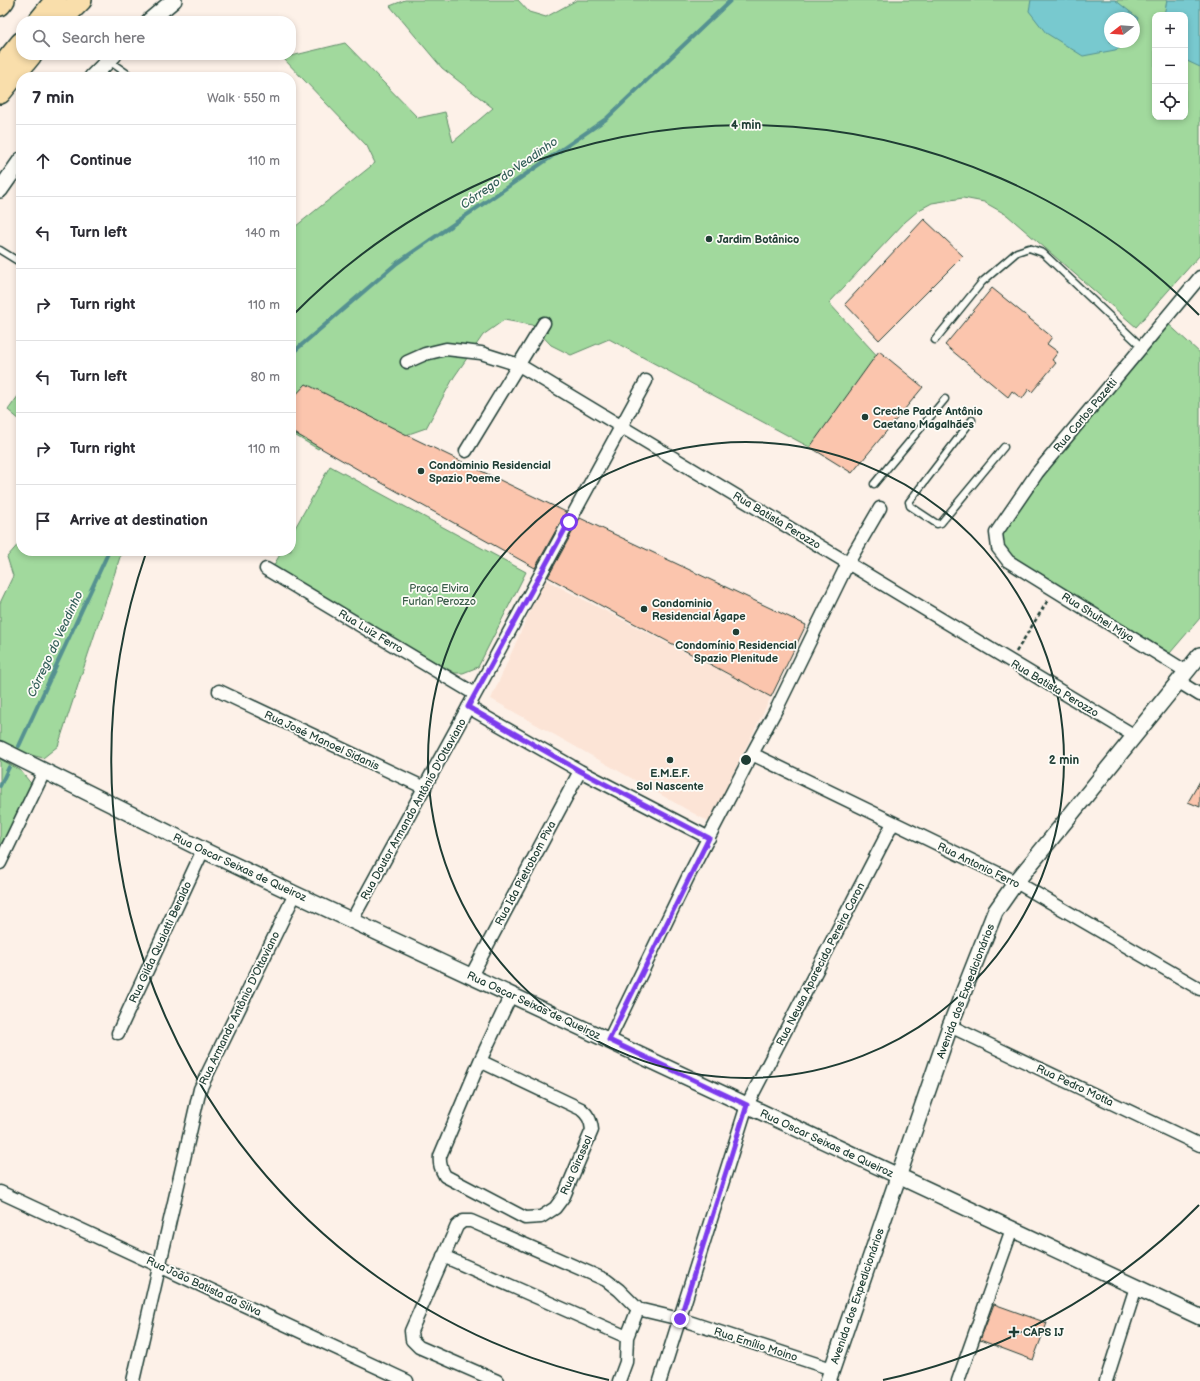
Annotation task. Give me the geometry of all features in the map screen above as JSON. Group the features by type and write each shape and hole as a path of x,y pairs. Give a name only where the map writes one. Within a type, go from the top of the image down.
{"highway":[{"path":"0,5 4,0"},
{"path":"43,16 56,0"},
{"path":"65,16 81,0"},
{"path":"0,69 16,49"},
{"path":"17,72 27,60"},
{"path":"0,93 16,73"}],"street":[{"path":"155,16 174,0"},
{"path":"97,72 109,60"},
{"path":"0,190 16,167"},
{"name":"Rua Carlos Pazetti","path":"1008,561 998,548 996,533 1036,473 1200,277"},
{"path":"466,451 544,323"},
{"name":"Rua Batista Perozzo","path":"407,362 425,354 446,349 481,353 519,365 1135,736"},
{"name":"Rua Doutor Armando Antônio D'Ottaviano","path":"352,920 646,381"},
{"path":"609,1040 709,838 778,706 848,563 880,508"},
{"name":"Rua Shuhei Miya","path":"1008,561 1054,590 1183,677 1200,695"},
{"name":"Rua Luiz Ferro","path":"266,569 475,694"},
{"name":"Avenida dos Expedicionários","path":"830,1375 950,1026 995,912 1016,882 1200,655"},
{"name":"Rua José Manoel Sidanis","path":"219,691 425,788"},
{"path":"468,707 580,771 709,838"},
{"name":"Rua Antonio Ferro","path":"752,754 1016,882 1200,989"},
{"name":"Rua Oscar Seixas de Queiroz","path":"11,755 295,894 1200,1317"},
{"name":"Rua Ida Pietrobom Piva","path":"471,976 580,771"},
{"path":"0,863 44,772"},
{"name":"Rua Neusa Aparecida Pereira Caron","path":"660,1381 747,1105 894,822"},
{"name":"Rua Gilda Quaiatti Beraldo","path":"118,1033 203,850"},
{"name":"Rua Armando Antônio D'Ottaviano","path":"133,1381 200,1089 295,894"},
{"name":"Rua Girassol","path":"480,1061 581,1109 588,1115 592,1130 564,1196 555,1208 541,1217 525,1218 445,1176 439,1162 440,1156 480,1061 511,995"},
{"name":"Rua Pedro Motta","path":"950,1026 1200,1145"},
{"name":"Rua João Batista da Silva","path":"0,1192 407,1381"},
{"path":"496,1381 419,1347 412,1340 412,1331 443,1256 457,1226 463,1221 471,1221 606,1280 619,1290 638,1309 627,1337 626,1362 619,1381"},
{"path":"958,1381 1012,1229"},
{"path":"443,1256 627,1337"},
{"path":"1106,1381 1136,1287"},
{"name":"Rua Emílio Moino","path":"638,1309 680,1319 830,1375"}],"lane":[{"path":"113,60 126,72"},
{"path":"935,340 982,282 1017,252 1029,248 1042,253 1142,347"},
{"path":"0,250 16,260"},
{"path":"874,484 945,399"},
{"path":"972,420 909,502 910,506 937,524 941,523 1004,447"}],"path":[{"path":"1011,661 1054,590"}],"shaded area":[{"name":"E.M.E.F. Sol Nascente","path":"544,579 771,697 709,822 491,699"}],"green space":[{"name":"Jardim Botânico","path":"405,0 518,0 529,12 546,17 577,0 1200,0 1200,255 1136,327 1007,215 984,202 963,198 932,203 919,210 905,222 829,303 892,372 837,462 609,339 571,355 551,345 532,325 504,320 483,335 454,377 426,428 386,442 341,432 318,449 296,436 296,226 375,163 367,146 285,60 296,60 296,55 345,43 418,118 445,112 453,142 493,108 442,68 390,6"},
{"path":"1164,320 1200,353 1200,618 1170,653 1013,558 1003,547 1000,532"},
{"path":"16,399 16,417 8,410"},
{"name":"Praça Elvira Furlan Perozzo","path":"330,466 526,572 478,667 463,673 455,673 271,570 279,556 296,556 296,526"},
{"path":"16,547 16,556 120,556 58,746 43,758 8,749 0,752 0,603 13,576 7,557"},
{"path":"0,759 20,770 33,786 0,846"}],"water":[{"path":"1031,0 1115,0 1130,12 1104,12 1104,48 1120,48 1083,56 1046,33 1029,11"},
{"path":"1167,0 1200,0 1200,67 1188,61 1188,12 1165,12"}],"building":[{"path":"924,219 963,256 879,340 845,304"},
{"path":"992,288 1052,337 1047,344 1058,352 1052,360 1056,363 1032,392 1029,389 1022,399 1012,391 1008,397 945,345"},
{"name":"Creche Padre Antônio Caetano Magalhães","path":"879,351 923,387 852,473 810,447"},
{"name":"Condominio Residencial Spazio Poeme","path":"306,384 415,439 566,512 535,568 296,434 296,395"},
{"path":"580,518 806,625 771,697 548,577"},
{"path":"1200,781 1200,807 1188,802"},
{"name":"CAPS IJ","path":"994,1304 1047,1323 1033,1360 980,1340"}],"waterway":[{"name":"Córrego do Veadinho","path":"296,350 397,263 606,119 731,0"},
{"name":"Córrego do Veadinho","path":"19,746 107,556"},
{"name":"Córrego do Veadinho","path":"0,786 9,767"}],"place":[{"name":"Jardim Botânico","path":"709,239"},
{"name":"Creche Padre Antônio Caetano Magalhães","path":"865,417"},
{"name":"Condominio Residencial Spazio Poeme","path":"421,471"},
{"name":"Condominio Residencial Ágape","path":"644,609"},
{"name":"Condomínio Residencial Spazio Plenitude","path":"736,632"},
{"name":"E.M.E.F. Sol Nascente","path":"670,760"},
{"name":"CAPS IJ","path":"1014,1332"}],"route":[{"path":"569,522 468,707 580,771 709,838 688,877 642,975 609,1040 747,1105 680,1319"}]}
